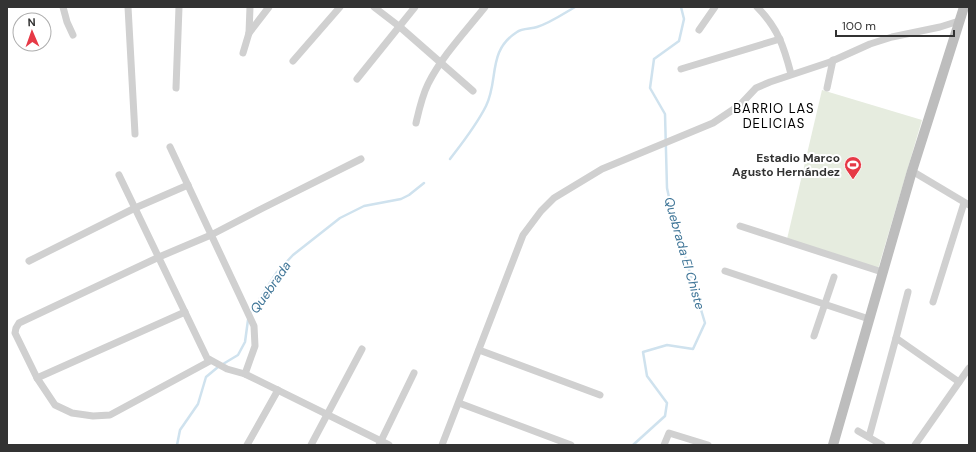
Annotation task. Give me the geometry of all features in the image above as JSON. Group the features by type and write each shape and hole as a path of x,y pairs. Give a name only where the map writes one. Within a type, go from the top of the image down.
{"street":[{"path":"63,7 67,22 73,35"},
{"path":"128,7 135,134"},
{"path":"176,88 178,7"},
{"path":"243,53 249,33 250,7"},
{"path":"249,33 269,7"},
{"path":"293,61 340,7"},
{"path":"374,7 400,27 473,91"},
{"path":"357,79 415,7"},
{"path":"416,122 419,108 428,85 440,63 485,7"},
{"path":"700,30 715,7"},
{"path":"757,7 766,16 776,30 791,74"},
{"path":"832,445 912,171 964,7"},
{"path":"442,445 523,235 541,211 554,198 602,169 713,123 740,105 756,88 833,60 870,44 892,37 940,27 959,21"},
{"path":"681,69 780,39"},
{"path":"827,88 833,60"},
{"path":"170,147 254,326 255,346 245,374"},
{"path":"210,361 110,415 94,416 72,413 55,405 37,378 15,333 19,323 159,257 211,235 360,159"},
{"path":"912,171 967,204 933,302"},
{"path":"119,174 207,358 227,369 245,374 278,390 379,443 388,445"},
{"path":"29,261 135,208 188,185"},
{"path":"740,226 882,272"},
{"path":"725,272 824,306 869,319"},
{"path":"814,336 834,277"},
{"path":"869,438 908,292"},
{"path":"37,378 185,312"},
{"path":"896,338 959,382"},
{"path":"311,445 362,349"},
{"path":"479,350 600,395"},
{"path":"915,445 969,368"},
{"path":"379,443 414,373"},
{"path":"247,445 278,390"},
{"path":"459,403 571,445"},
{"path":"858,431 882,445"},
{"path":"664,445 669,434 708,445"}],"shaded area":[{"name":"Estadio Marco Agusto Hernández","path":"822,90 922,120 878,269 787,239"}],"waterway":[{"name":"Quebrada","path":"450,159 474,127 486,106 490,96 497,57 501,48 519,31 535,28 575,7"},
{"name":"Quebrada El Chiste","path":"633,445 665,416 667,403 647,376 643,352 667,345 693,349 705,323 673,216 667,188 665,114 650,88 654,59 679,41 684,19 681,7"},
{"name":"Quebrada","path":"250,313 277,272 293,255 340,218 364,206 401,199 409,195 424,183"},
{"name":"Quebrada","path":"177,445 180,430 198,404 206,377 218,367 238,355 245,342 248,320"}],"place":[{"name":"Estadio Marco Agusto Hernández","path":"853,180"}],"district":[{"name":"BARRIO LAS DELICIAS","path":"774,116"}]}
